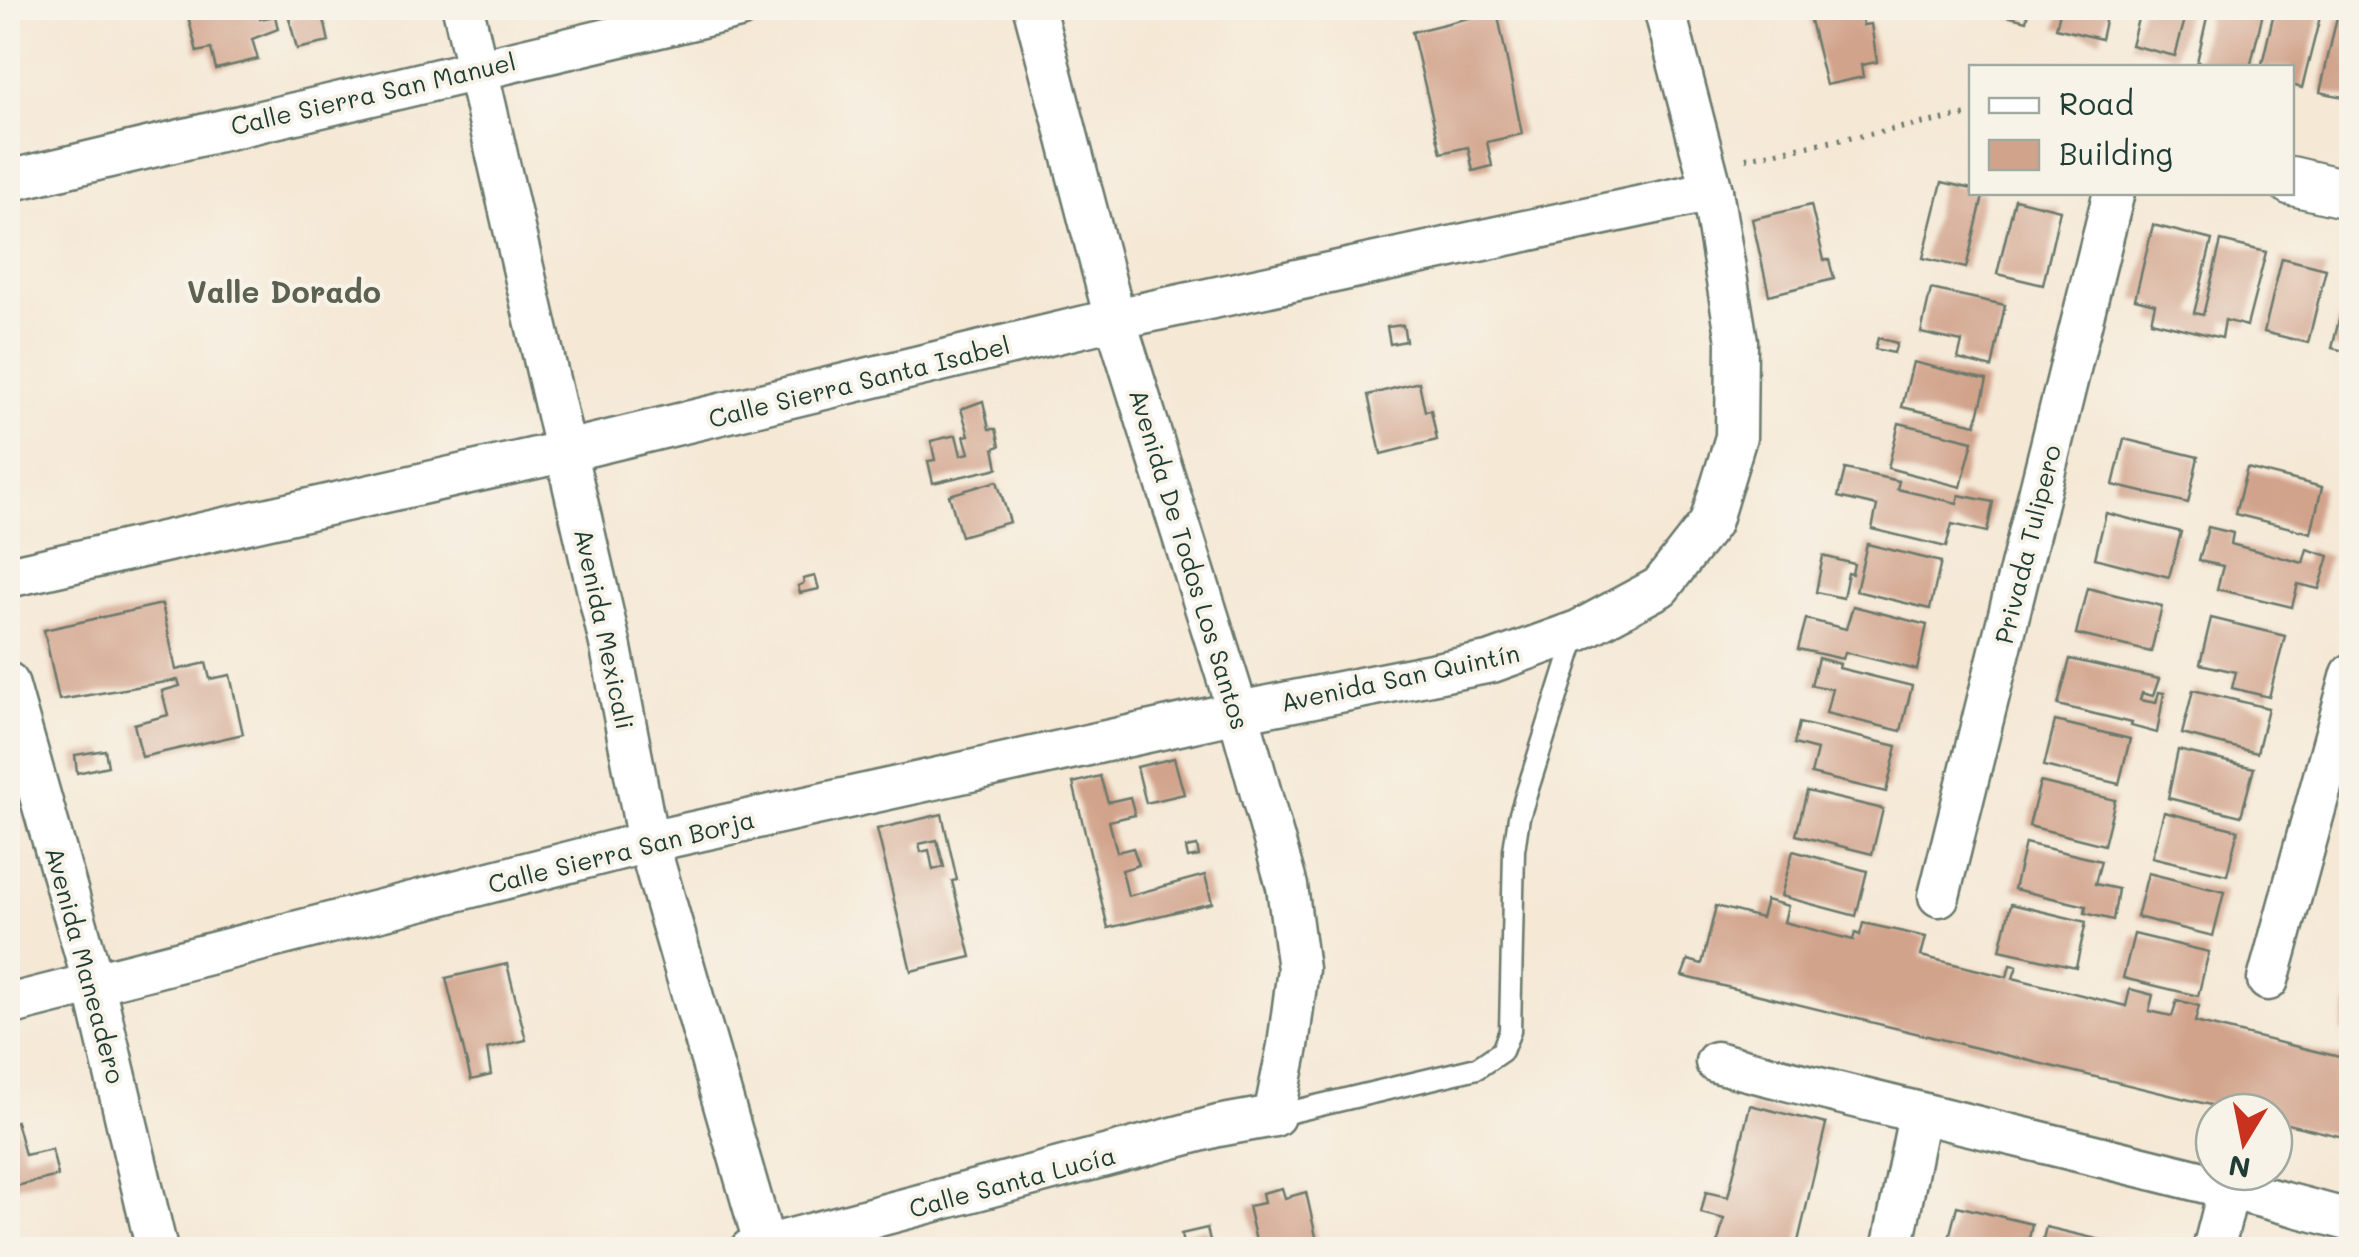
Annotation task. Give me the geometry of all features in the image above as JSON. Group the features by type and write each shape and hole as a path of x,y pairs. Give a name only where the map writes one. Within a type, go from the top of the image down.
{"street":[{"name":"Avenida Mexicali","path":"463,8 611,648 648,842 758,1248"},
{"name":"Calle Sierra San Manuel","path":"8,180 739,8"},
{"name":"Avenida De Todos Los Santos","path":"1034,8 1115,319 1238,712 1287,886 1298,968 1274,1116"},
{"name":"Avenida San Quintín","path":"1238,712 1492,662 1578,631 1660,587 1710,523 1736,436 1738,341 1709,178 1664,8"},
{"name":"Calle Sierra Santa Isabel","path":"8,578 567,451 1709,178"},
{"path":"2294,180 2352,194"},
{"name":"Privada Tulipero","path":"1939,896 2113,195"},
{"path":"2268,980 2352,674"},
{"name":"Avenida Maneadero","path":"8,684 94,984 157,1250"},
{"name":"Calle Sierra San Borja","path":"8,1005 648,842 1238,712"},
{"path":"1716,1062 2194,1180"},
{"path":"1892,1250 1919,1115"},
{"name":"Calle Santa Lucía","path":"758,1248 1218,1126 1274,1116"},
{"path":"2213,1250 2228,1192"},
{"path":"2243,1192 2352,1222"}],"lane":[{"path":"1274,1116 1477,1068 1502,1051 1510,1031 1514,850 1519,816 1578,631"}],"path":[{"path":"1709,178 1969,115"}],"building":[{"path":"186,8 257,8 260,19 275,16 278,29 252,39 258,59 216,69 211,49 197,52"},
{"path":"1807,8 1860,8 1863,25 1871,24 1877,62 1861,65 1863,77 1826,85"},
{"path":"1976,8 2029,8 2026,21"},
{"path":"2061,8 2108,8 2101,39 2056,28"},
{"path":"2141,8 2188,8 2175,56 2131,45"},
{"path":"2209,8 2264,8 2251,65 2197,62"},
{"path":"2275,8 2321,13 2302,88 2294,86 2294,65 2262,65"},
{"path":"322,10 329,42 297,49 289,18"},
{"path":"1497,11 1522,134 1487,142 1492,166 1473,171 1468,147 1441,153 1412,32"},
{"path":"2337,17 2352,20 2352,99 2320,92"},
{"path":"1942,182 1969,188 1969,195 1983,195 1966,268 1923,258"},
{"path":"2015,199 2060,210 2043,285 1997,274"},
{"path":"1811,205 1824,260 1829,260 1834,279 1769,295 1752,219"},
{"path":"2153,225 2212,240 2194,313 2203,315 2221,241 2266,252 2247,326 2225,320 2222,338 2151,321 2155,304 2135,299"},
{"path":"2282,258 2326,269 2308,343 2264,332"},
{"path":"2352,276 2352,353 2332,348"},
{"path":"1931,289 2005,305 1992,368 1958,359 1962,342 1921,333"},
{"path":"1403,325 1406,341 1390,344 1387,327"},
{"path":"1878,338 1897,343 1894,353 1875,349"},
{"path":"1913,362 1987,380 1976,424 1902,407"},
{"path":"1419,382 1425,411 1431,410 1437,440 1381,454 1368,395"},
{"path":"983,401 989,429 996,429 1000,446 994,448 998,468 933,483 928,461 935,460 931,441 956,435 961,455 969,453 964,436 969,435 961,409"},
{"path":"1899,423 1973,441 1961,487 1888,468"},
{"path":"2124,439 2198,457 2188,503 2113,485"},
{"path":"2247,468 2322,487 2311,533 2235,514"},
{"path":"1845,469 1899,481 1897,489 1957,503 1959,495 1993,502 1987,532 1952,524 1946,547 1872,529 1877,506 1838,497"},
{"path":"997,481 1010,522 961,536 949,495"},
{"path":"2106,513 2181,532 2169,577 2095,558"},
{"path":"2208,527 2233,533 2231,544 2303,563 2307,549 2329,556 2319,589 2298,584 2292,607 2217,589 2223,566 2199,561"},
{"path":"1867,544 1941,562 1930,609 1856,591"},
{"path":"1823,556 1854,564 1843,598 1816,592"},
{"path":"815,576 819,589 800,593 798,586 804,583 803,579"},
{"path":"2087,588 2162,606 2151,652 2076,634"},
{"path":"162,604 176,670 206,663 210,679 230,675 243,734 142,757 134,724 168,715 162,691 180,686 178,680 59,700 44,630"},
{"path":"1853,606 1927,625 1917,670 1845,652 1843,659 1798,649 1806,619 1846,629"},
{"path":"2211,618 2285,636 2269,697 2232,688 2236,672 2200,664"},
{"path":"1818,658 1840,664 1839,668 1912,686 1901,731 1826,713 1832,689 1811,685"},
{"path":"2070,659 2159,679 2153,696 2142,693 2140,700 2156,703 2159,692 2164,693 2157,733 2058,705"},
{"path":"2193,690 2268,708 2257,753 2182,734"},
{"path":"2055,721 2130,739 2119,784 2044,766"},
{"path":"1799,723 1897,746 1886,792 1811,774 1817,750 1794,744"},
{"path":"105,750 108,766 77,773 75,755"},
{"path":"2178,750 2254,768 2241,816 2168,798"},
{"path":"1174,758 1184,794 1146,803 1137,767"},
{"path":"1100,776 1108,802 1130,797 1135,815 1109,821 1117,852 1133,848 1139,865 1122,870 1128,896 1205,875 1212,903 1108,928 1073,783"},
{"path":"2040,782 2115,800 2104,845 2029,826"},
{"path":"1807,791 1883,809 1872,854 1796,835"},
{"path":"2164,812 2238,830 2227,875 2152,857"},
{"path":"942,814 957,880 952,881 971,957 911,971 877,829","holes":["937,840 944,867 933,870 929,850 921,852 919,844"]},
{"path":"2025,843 2101,861 2095,884 2118,889 2113,920 2085,913 2086,906 2014,889"},
{"path":"1197,846 1199,856 1188,858 1186,848"},
{"path":"1793,851 1867,871 1856,916 1781,896"},
{"path":"2148,873 2224,892 2213,936 2137,917"},
{"path":"1766,900 1788,906 1784,922 1853,940 1855,933 1860,935 1863,923 1926,937 1921,956 2007,977 2010,965 2017,966 2013,978 2126,1006 2130,989 2153,995 2149,1011 2172,1016 2177,1000 2199,1006 2195,1022 2352,1060 2352,1139 2294,1126 2294,1092 2194,1092 2194,1101 1682,976 1688,960 1702,964 1716,906 1761,918"},
{"path":"2011,904 2086,922 2076,967 2000,950"},
{"path":"2134,934 2209,952 2198,996 2123,978"},
{"path":"507,964 526,1040 487,1049 491,1075 471,1080 446,978"},
{"path":"2352,994 2352,1035 2341,1032"},
{"path":"1750,1105 1826,1124 1796,1250 1716,1250 1724,1219 1701,1213 1706,1192 1728,1197"},
{"path":"16,1121 25,1155 52,1149 58,1176 8,1188 8,1123"},
{"path":"1282,1188 1285,1198 1306,1192 1319,1250 1258,1250 1248,1206 1264,1203 1262,1193"},
{"path":"1957,1206 2032,1224 2027,1250 1946,1250"},
{"path":"2046,1227 2135,1250 2048,1250 2041,1247"},
{"path":"1207,1228 1212,1250 1184,1250 1181,1234"}],"district":[{"name":"Valle Dorado","path":"284,291"}]}
